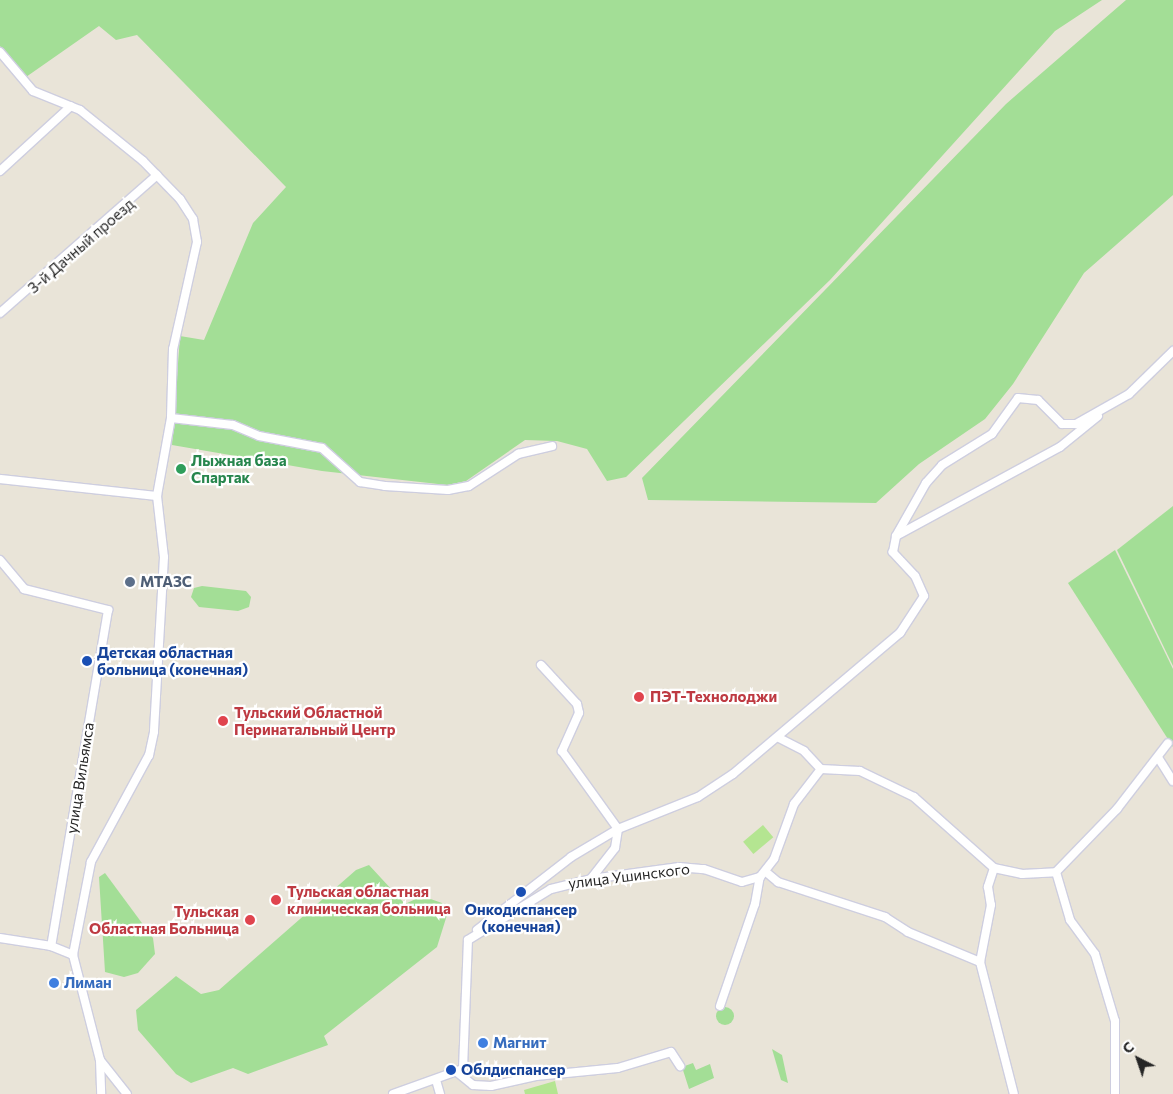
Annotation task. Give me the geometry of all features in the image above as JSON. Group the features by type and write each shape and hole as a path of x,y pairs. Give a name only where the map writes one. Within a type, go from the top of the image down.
{"street":[{"path":"0,52 33,91 71,106 106,127 157,175 193,219 197,242 173,349 170,418 157,496 164,557 154,732 149,755 91,862 73,955 100,1060 101,1094"},
{"path":"0,171 71,106"},
{"name":"3-й Дачный проезд","path":"1,314 157,175"},
{"path":"896,536 1060,447 1113,405 1173,351"},
{"path":"393,1094 458,1073 467,1058 465,948 474,934 571,857 618,829 698,797 779,738 900,633 918,611 924,596 915,576 893,552 896,536 926,482 942,465 992,434 1018,398 1038,400 1062,424 1069,425 1113,405"},
{"path":"170,418 233,425 259,436 322,448 360,482 385,486 448,490 469,486 518,454 552,446"},
{"path":"0,479 157,496"},
{"name":"улица Вильямса","path":"0,560 24,588 108,610 51,946"},
{"path":"541,665 577,704 579,713 562,751 618,829 615,848 591,879"},
{"path":"779,738 804,751 821,770 860,771 914,797 992,867 1056,872"},
{"path":"1056,872 1159,759 1168,743"},
{"path":"1159,759 1173,781"},
{"path":"720,1006 763,875 794,804 821,770"},
{"name":"улица Ушинского","path":"474,934 551,890 591,879 694,867 742,882 763,875"},
{"path":"992,867 988,887 991,905 980,962 1014,1094"},
{"path":"1056,872 1070,920 1095,954 1115,1021 1115,1094"},
{"path":"763,875 778,882 885,916 908,932 980,962"},
{"path":"742,882 757,898"},
{"path":"0,938 51,946 73,955"},
{"path":"458,1073 473,1085 491,1086 536,1076 618,1068 671,1052 680,1066"},
{"path":"100,1060 127,1094"},
{"path":"436,1080 440,1094"},
{"path":"102,1081 119,1083"}],"green space":[{"path":"0,0 1102,0 1055,31 830,280 626,477 607,481 587,449 557,441 525,440 466,481 447,485 322,471 172,445 180,336 204,340 253,223 286,187 137,35 116,40 99,26 26,77 0,46"},
{"path":"1126,0 1173,0 1173,195 1084,273 1013,384 985,419 919,464 876,503 648,500 642,478 1006,104"},
{"path":"1173,506 1173,666 1117,550"},
{"path":"1115,550 1173,669 1173,747 1068,583"},
{"path":"202,586 246,591 251,597 249,607 238,611 199,607 191,597 194,588"},
{"path":"763,825 773,837 753,854 743,842"},
{"path":"369,865 405,904 422,896 442,903 447,915 437,947 324,1036 328,1045 248,1074 233,1068 191,1083 176,1074 138,1030 136,1010 176,976 201,994 219,990 356,870"},
{"path":"105,873 153,938 155,954 138,973 124,977 105,972 99,877"},
{"path":"721,1007 729,1007 734,1012 732,1023 721,1025 716,1020 716,1012"},
{"path":"772,1049 782,1055 788,1083 781,1080"},
{"path":"693,1063 696,1070 710,1064 714,1078 689,1089 682,1067"},
{"path":"555,1081 558,1094 525,1094 524,1090"}],"place":[{"name":"Лыжная база Спартак","path":"181,469"},
{"name":"МТАЗС","path":"130,582"},
{"name":"Детская областная больница (конечная)","path":"87,661"},
{"name":"ПЭТ-Технолоджи","path":"639,697"},
{"name":"Тульский Областной Перинатальный Центр","path":"223,721"},
{"name":"Онкодиспансер (конечная)","path":"521,892"},
{"name":"Тульская областная клиническая больница","path":"276,900"},
{"name":"Тульская Областная Больница","path":"250,920"},
{"name":"Лиман","path":"54,983"},
{"name":"Магнит","path":"483,1043"},
{"name":"Облдиспансер","path":"451,1070"}]}
